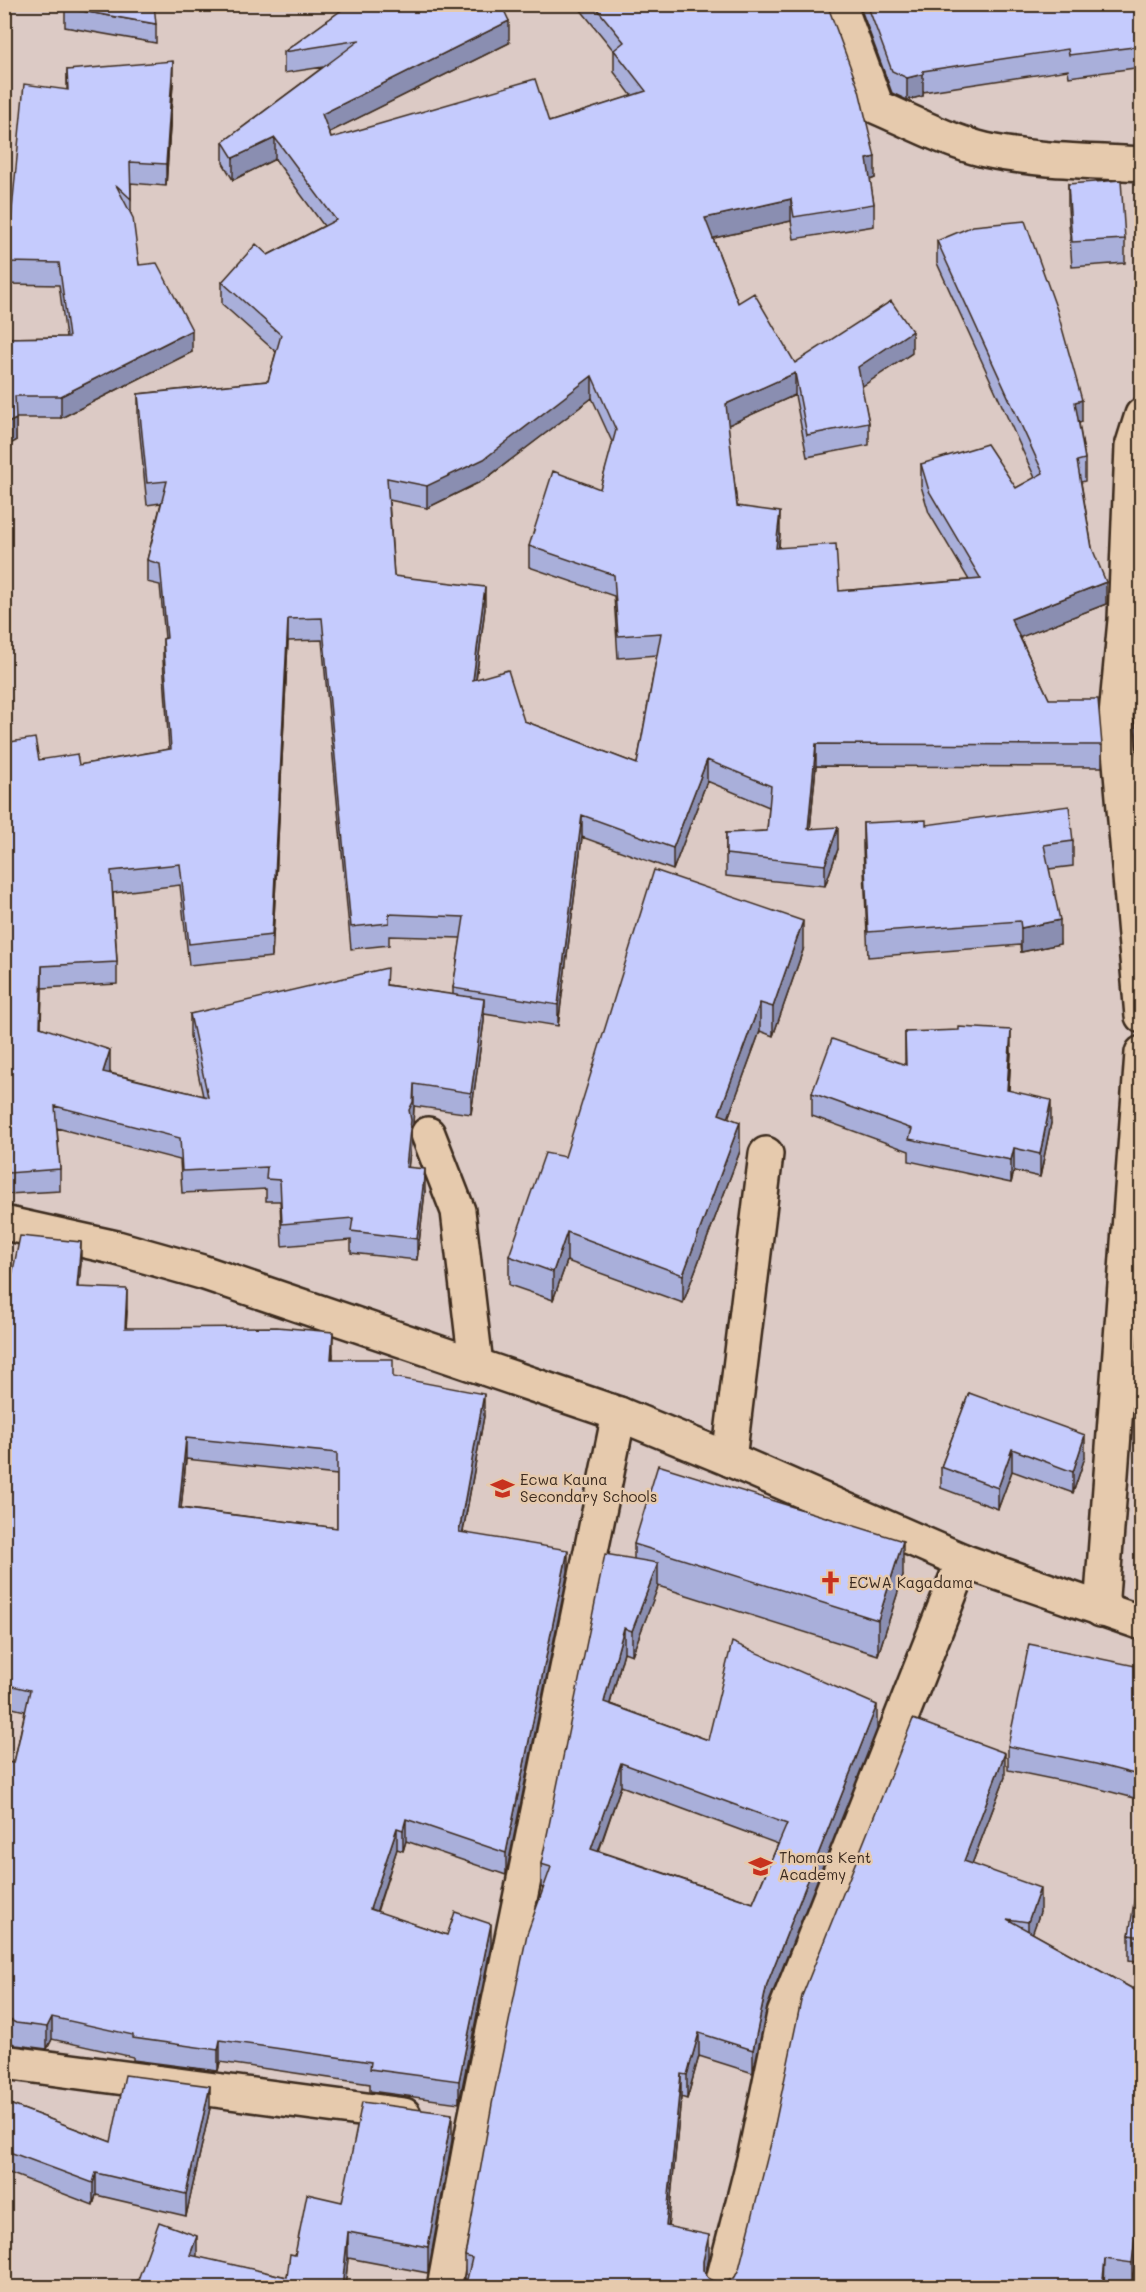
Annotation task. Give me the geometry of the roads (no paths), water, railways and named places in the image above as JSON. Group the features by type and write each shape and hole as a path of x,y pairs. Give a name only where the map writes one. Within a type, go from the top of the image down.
{"street":[{"path":"839,4 877,107 947,138 985,150 1045,158 1142,164"},
{"path":"1142,415 1132,447 1125,620 1116,716 1142,1016"},
{"path":"1101,1610 1142,1053"},
{"path":"428,1134 458,1210 476,1365"},
{"path":"729,1459 766,1155"},
{"path":"4,1222 117,1248 202,1272 619,1414 729,1459 963,1561 1142,1623"},
{"path":"444,2288 474,2124 619,1414"},
{"path":"721,2288 754,2160 784,2014 963,1561"},
{"path":"4,2083 5,2062 474,2124"}],"place":[{"name":"Ecwa Kauna Secondary Schools","path":"502,1489"},
{"name":"ECWA Kagadama","path":"831,1583"},
{"name":"Thomas Kent Academy","path":"761,1867"}]}
